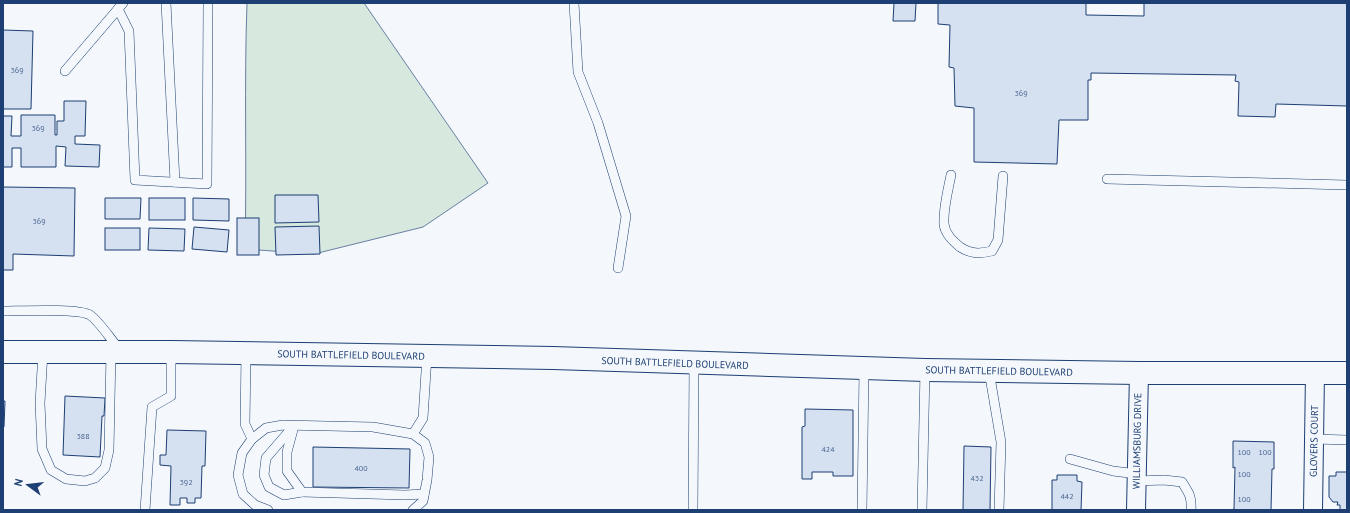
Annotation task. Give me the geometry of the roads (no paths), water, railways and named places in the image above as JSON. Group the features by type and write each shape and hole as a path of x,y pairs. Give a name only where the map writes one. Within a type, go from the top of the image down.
{"main road":[{"name":"SOUTH BATTLEFIELD BOULEVARD","path":"3,352 171,352 553,358 925,370 1138,373 1347,373"}],"street":[{"name":"WILLIAMSBURG DRIVE","path":"1136,510 1138,373"},
{"name":"GLOVERS COURT","path":"1313,510 1315,373"}],"lane":[{"path":"166,3 174,182"},
{"path":"121,6 129,31 134,180 207,184 208,3"},
{"path":"574,3 578,72 598,123 626,216 618,268"},
{"path":"65,71 121,6"},
{"path":"950,175 944,226 952,240 967,252 982,254 992,251 998,240 1003,176"},
{"path":"1107,179 1347,185"},
{"path":"3,311 74,311 89,314 99,324 116,352 109,450 105,468 95,478 85,481 66,479 51,470 42,449 40,403 43,352"},
{"path":"145,510 152,407 171,396 171,352"},
{"path":"246,353 245,424 252,439"},
{"path":"413,434 423,418 427,356"},
{"path":"693,510 694,363"},
{"path":"862,510 864,369"},
{"path":"922,510 925,370"},
{"path":"989,371 1001,442 1000,510"},
{"path":"268,510 255,505 243,494 238,475 242,453 252,439 266,428 283,426 373,427 413,434 425,443 429,457 423,501 413,510"},
{"path":"294,426 287,452 287,470 302,492"},
{"path":"294,426 266,458 264,475 269,487 284,495 302,492 404,495 424,494"},
{"path":"1314,439 1347,440"},
{"path":"1070,459 1136,477 1182,482 1189,492 1192,501 1191,510"}]}
